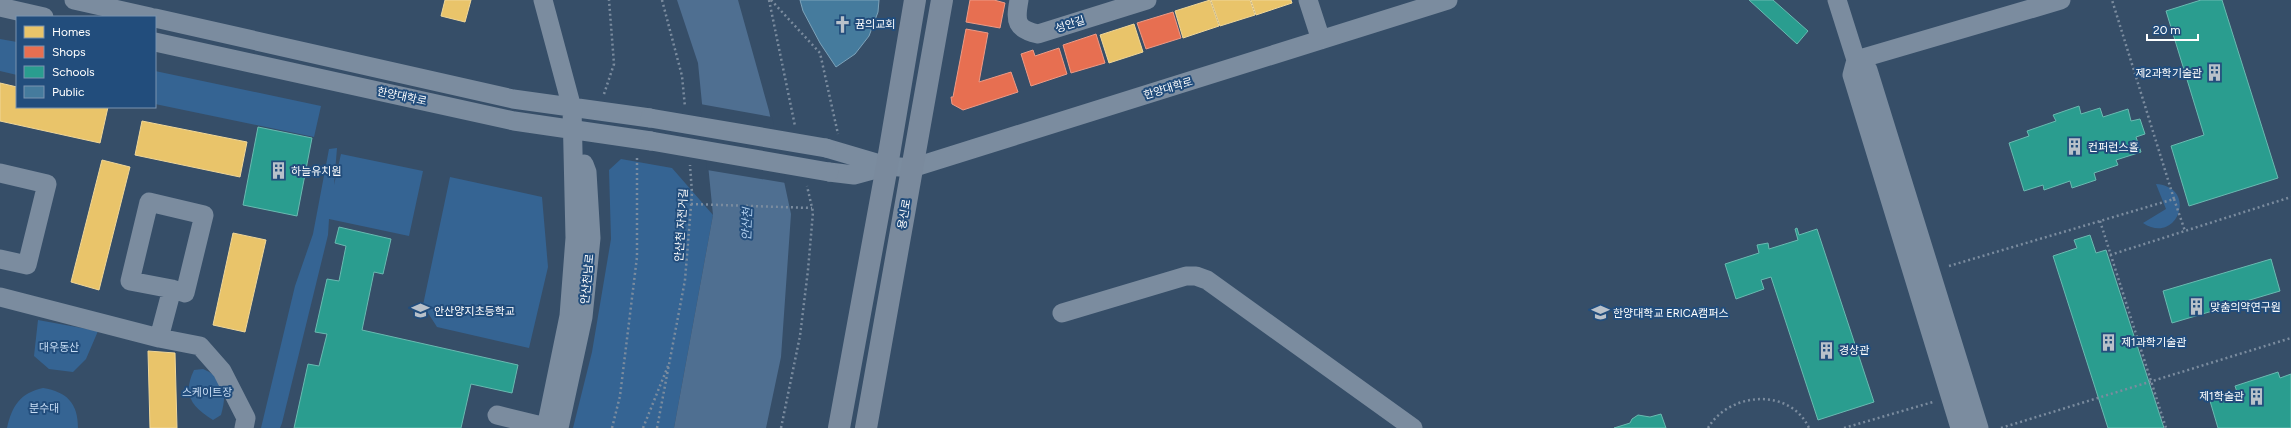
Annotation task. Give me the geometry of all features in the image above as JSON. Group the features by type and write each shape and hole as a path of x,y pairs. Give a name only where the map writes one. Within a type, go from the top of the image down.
{"main road":[{"path":"839,428 887,166 915,0"},
{"name":"용신로","path":"866,428 942,0"}],"street":[{"path":"74,0 146,16"},
{"name":"안산천남로","path":"543,0 572,108 575,238 569,316 550,428"},
{"name":"성안길","path":"1019,0 1017,12 1018,24 1024,31 1038,34 1147,0"},
{"path":"1308,0 1321,40"},
{"name":"한양대학로","path":"156,18 513,99 650,118 834,150 887,166 912,168 1448,0"},
{"path":"1837,0 1856,60 1852,75 1960,428"},
{"path":"1856,60 2061,0"},
{"path":"0,7 40,16"},
{"name":"한양대학로","path":"156,42 514,121 644,140 829,172 854,175 887,166"},
{"path":"1856,60 1868,70 1979,428"},
{"path":"0,173 47,184 27,265 0,258"},
{"path":"149,202 204,215 185,294 172,290 130,282 149,202"},
{"path":"1062,313 1186,276 1196,276 1207,280 1413,428"},
{"path":"159,338 172,290"},
{"path":"0,297 159,338 200,346 222,371 246,418 244,428"},
{"path":"497,415 550,428"}],"path":[{"path":"597,111 614,64 609,0"},
{"path":"662,0 682,76 685,115"},
{"path":"770,0 796,131"},
{"path":"770,0 820,53 834,150"},
{"path":"2112,0 2185,232"},
{"path":"612,428 620,396 637,257 644,140"},
{"name":"안산천 자전거길","path":"657,428 685,280 691,204 689,162"},
{"path":"781,428 800,336 808,270 812,208 807,184"},
{"path":"2110,255 2291,197"},
{"path":"1949,266 2174,199"},
{"path":"691,204 812,208"},
{"path":"2100,221 2166,428"},
{"path":"2001,428 2291,338"},
{"path":"643,428 670,360"},
{"path":"1708,428 1722,412 1738,402 1757,398 1776,400 1793,409 1810,428"},
{"path":"1844,428 1934,401"}],"green space":[{"path":"0,39 16,42 16,75 0,71"},
{"path":"156,71 321,106 314,137 156,104"},
{"path":"337,148 334,185 341,154 423,171 409,236 329,219 328,235 282,423 280,428 261,428 295,286 313,234 329,149"},
{"path":"621,159 672,168 713,215 674,428 573,428 592,352 611,239 609,170"},
{"path":"450,177 542,197 548,267 529,348 437,327 423,305"},
{"path":"2156,184 2169,187 2177,195 2180,204 2178,213 2173,222 2165,227 2155,228 2143,223 2166,209"},
{"name":"대우동산","path":"38,320 98,331 86,359 73,372 49,369 34,356"},
{"name":"스케이트장","path":"203,369 216,377 223,388 224,400 221,415 213,420 199,410 191,400 189,393 189,387 194,370"},
{"name":"분수대","path":"43,388 59,392 70,400 76,412 78,428 7,428 9,420 18,402 28,393"}],"water":[{"name":"안산천","path":"677,0 738,0 769,111 791,214 781,357 766,428 674,428 713,215 698,63"}],"pier":[{"path":"700,104 772,117 786,183 707,170"}],"building: Homes":[{"path":"445,0 471,0 465,22 441,16"},
{"path":"1210,0 1219,26 1183,38 1175,11"},
{"path":"1211,0 1250,0 1255,15 1220,26"},
{"path":"1251,0 1291,0 1292,3 1256,15"},
{"path":"1134,24 1143,52 1109,63 1100,35"},
{"path":"0,83 16,87 16,108 108,108 100,143 0,121"},
{"path":"142,121 247,142 240,177 135,155"},
{"path":"102,160 130,167 99,290 71,282"},
{"path":"233,233 266,240 245,332 213,325"},
{"path":"148,351 175,353 177,428 150,428"}],"building: Shops":[{"path":"970,0 994,0 1005,3 1000,28 966,22"},
{"path":"1173,12 1181,38 1146,49 1137,23"},
{"path":"966,29 988,33 979,82 1011,72 1018,92 963,110 952,104 951,97 953,97"},
{"path":"1096,34 1105,63 1071,73 1063,45"},
{"path":"1059,48 1067,74 1031,86 1021,54 1033,50 1035,56"}],"building: Schools":[{"path":"1749,0 1773,0 1808,31 1797,44"},
{"name":"제2과학기술관","path":"2201,0 2222,0 2278,178 2189,206 2171,146 2204,135 2166,11"},
{"name":"컨퍼런스홀","path":"2079,106 2081,114 2100,108 2103,117 2128,109 2131,121 2140,119 2145,134 2136,137 2141,152 2116,160 2118,165 2094,173 2096,180 2072,188 2070,181 2044,190 2043,185 2024,191 2009,143 2029,136 2027,131 2056,121 2053,115"},
{"name":"하늘유치원","path":"258,127 312,138 297,216 243,205"},
{"name":"안산양지초등학교","path":"339,227 391,239 383,274 374,272 362,330 518,365 512,393 471,384 461,428 294,428 308,364 319,366 327,334 315,332 327,279 339,281 346,246 335,243"},
{"name":"경상관","path":"1797,228 1799,235 1817,229 1874,402 1818,420 1771,277 1761,280 1764,289 1736,299 1725,264 1759,253 1757,245 1768,243 1769,249 1798,240 1795,229"},
{"name":"제1과학기술관","path":"2090,235 2096,253 2106,250 2164,428 2108,428 2053,256 2077,248 2074,240"},
{"name":"맞춤의약연구원","path":"2271,259 2280,291 2172,323 2163,291"},
{"name":"제1학술관","path":"2278,372 2280,378 2291,374 2291,428 2218,428 2210,401 2237,392 2235,386"},
{"path":"1661,414 1666,428 1614,428 1630,423 1632,419 1638,415 1650,417"}],"building: Public":[{"name":"뀸의교회","path":"800,0 879,0 878,12 869,36 855,54 836,67 820,43 803,11"}],"place":[{"name":"뀸의교회","path":"842,24"},
{"name":"제2과학기술관","path":"2215,73"},
{"name":"컨퍼런스홀","path":"2075,147"},
{"name":"하늘유치원","path":"278,171"},
{"name":"맞춤의약연구원","path":"2197,307"},
{"name":"안산양지초등학교","path":"421,311"},
{"name":"한양대학교 ERICA캠퍼스","path":"1600,313"},
{"name":"제1과학기술관","path":"2108,342"},
{"name":"경상관","path":"1826,350"},
{"name":"제1학술관","path":"2257,396"}]}
